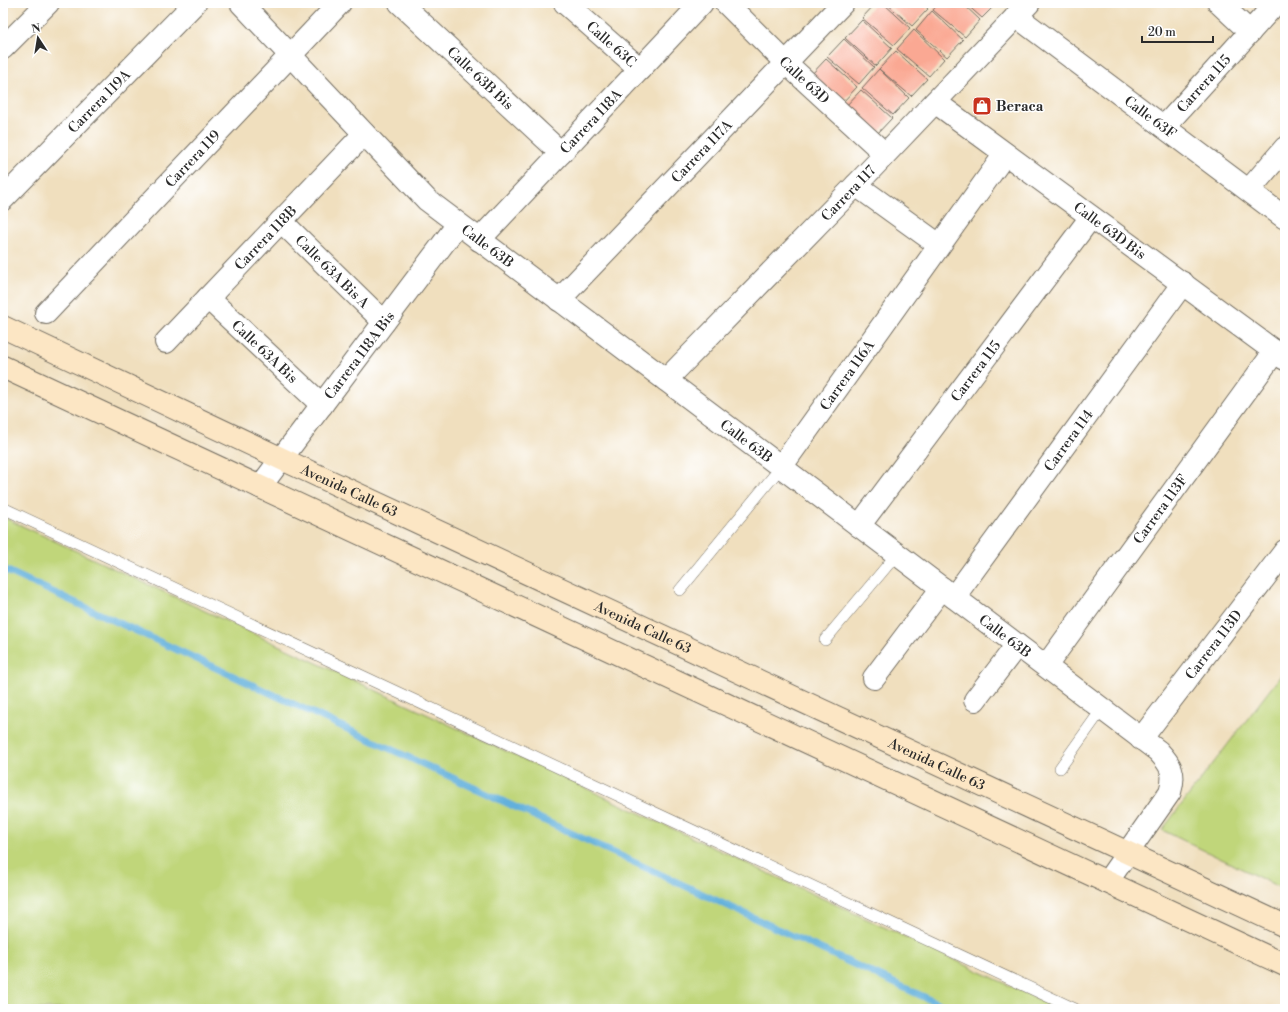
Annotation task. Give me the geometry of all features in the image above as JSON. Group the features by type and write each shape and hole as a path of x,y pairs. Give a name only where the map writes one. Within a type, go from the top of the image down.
{"main road":[{"name":"Avenida Calle 63","path":"3,327 282,459 1285,926"},
{"path":"3,367 1285,965"}],"street":[{"path":"3,48 48,3"},
{"name":"Carrera 119A","path":"3,199 194,3"},
{"name":"Calle 63B","path":"241,3 428,200 479,240 1158,751 1166,760 1172,772 1173,782 1170,792 1165,802 1106,882"},
{"name":"Carrera 119","path":"46,313 340,3"},
{"name":"Calle 63B Bis","path":"400,3 561,153"},
{"name":"Calle 63C","path":"565,3 640,69"},
{"name":"Carrera 118A","path":"479,240 702,3"},
{"name":"Calle 63D","path":"726,3 786,63 885,154"},
{"name":"Carrera 117A","path":"559,300 843,3"},
{"path":"1219,3 1250,32"},
{"name":"Carrera 115","path":"1164,127 1276,3"},
{"name":"Carrera 117","path":"666,380 856,185 1023,10"},
{"name":"Calle 63F","path":"1023,10 1164,127 1285,218"},
{"name":"Calle 63D Bis","path":"935,102 1280,355"},
{"name":"Carrera 118B","path":"166,342 364,134"},
{"path":"1249,190 1285,148"},
{"name":"Carrera 116A","path":"781,467 1005,154"},
{"path":"856,185 939,246"},
{"name":"Carrera 115","path":"859,526 1092,217"},
{"name":"Calle 63A Bis A","path":"282,221 384,322"},
{"name":"Carrera 118A Bis","path":"260,487 458,224"},
{"name":"Carrera 114","path":"874,678 948,592 1183,283"},
{"name":"Calle 63A Bis","path":"208,298 322,405"},
{"name":"Carrera 113F","path":"1046,666 1280,355"},
{"name":"Carrera 113D","path":"1141,739 1285,551"},
{"path":"975,700 1017,645"}],"lane":[{"name":"Carrera 116A","path":"680,590 781,467"},
{"path":"3,508 1075,1009"},
{"path":"825,640 897,554"},
{"path":"1060,768 1102,709"}],"green space":[{"path":"3,517 1060,1009 3,1009"},
{"path":"1285,670 1285,890 1162,830"}],"building":[{"path":"876,3 883,3 910,28 894,45 862,18"},
{"path":"886,3 922,3 928,9 912,26"},
{"path":"939,3 962,3 980,20 965,37 933,10"},
{"path":"965,3 997,3 982,18"},
{"path":"932,11 963,40 947,57 916,30"},
{"path":"862,20 892,48 876,66 845,38"},
{"path":"914,30 944,59 929,76 897,49"},
{"path":"844,39 874,67 859,84 827,57"},
{"path":"896,51 927,79 911,96 879,69"},
{"path":"826,59 857,87 841,104 809,77"},
{"path":"879,69 909,98 893,115 862,88"},
{"path":"861,90 892,118 876,135 844,108"}],"waterway":[{"path":"3,569 950,1009"}],"place":[{"name":"Beraca","path":"982,106"}]}
